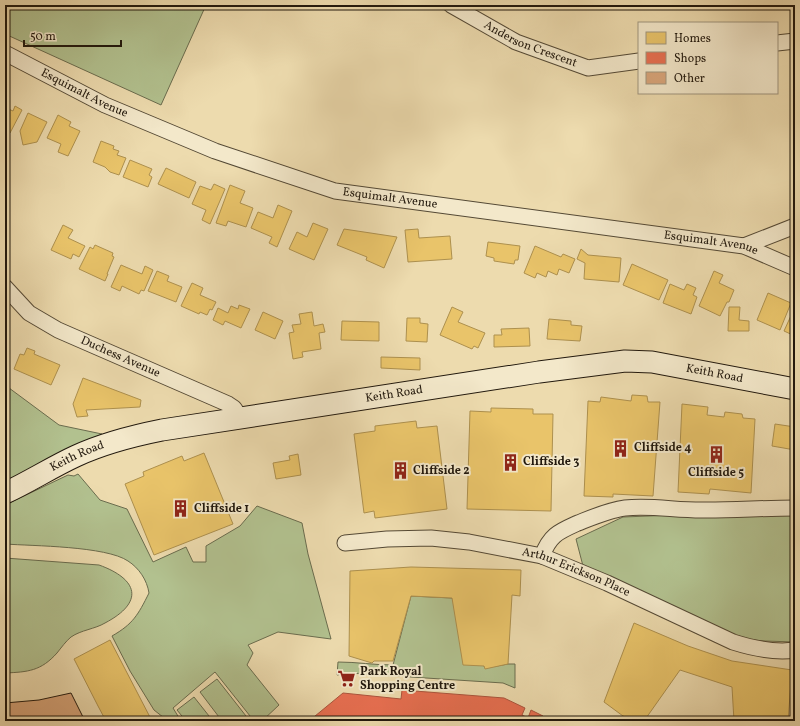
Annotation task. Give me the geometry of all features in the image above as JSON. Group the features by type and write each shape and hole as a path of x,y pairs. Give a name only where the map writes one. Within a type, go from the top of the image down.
{"street":[{"name":"Anderson Crescent","path":"451,5 516,42 588,68 638,61"},
{"path":"778,43 795,41"},
{"name":"Esquimalt Avenue","path":"5,54 106,105 215,151 336,191 744,246 795,268"},
{"path":"744,246 795,226"},
{"name":"Duchess Avenue","path":"5,287 30,313 58,330 228,404 234,408 241,418"},
{"name":"Keith Road","path":"5,493 76,456 109,442 162,430 539,372 625,361 652,362 795,389"},
{"path":"542,556 546,545 553,536 594,516 624,508 638,507 705,510 795,508"},
{"name":"Arthur Erickson Place","path":"345,543 387,539 431,538 469,542 542,556 607,583 732,642 750,647 771,650 795,650"}],"green space":[{"path":"5,5 206,5 161,105 5,34"},
{"path":"5,385 59,425 102,434 5,483"},
{"path":"78,474 100,500 127,509 153,562 186,547 193,562 206,562 206,546 240,526 257,506 302,523 308,554 331,639 278,632 248,645 253,653 247,665 279,705 262,721 254,721 215,672 173,708 181,721 168,721 154,710 130,671 112,636 130,623 142,607 149,593 142,575 136,567 128,561 118,556 103,552 50,546 5,544 5,505 68,475 74,476"},
{"path":"700,514 795,514 795,642 737,638 583,566 576,539 623,517"},
{"path":"5,558 99,565 122,577 129,584 132,591 131,599 118,615 101,625 71,637 51,659 40,667 27,671 5,673"},
{"path":"411,596 452,598 485,668 515,664 515,688 503,683 349,673 337,675 338,662 393,665"},
{"path":"217,679 246,716 239,721 222,721 200,692"},
{"path":"194,697 213,721 186,721 177,710"}],"building: Homes":[{"path":"15,106 22,110 10,133 5,131 8,125 5,123 5,109 6,108 13,111"},
{"path":"28,113 47,122 37,142 23,145 20,131"},
{"path":"58,115 71,122 69,126 80,131 68,156 58,152 61,144 47,138"},
{"path":"101,141 114,146 113,149 119,151 117,155 126,158 119,175 110,172 105,167 93,162"},
{"path":"130,160 152,169 149,175 152,177 148,187 123,177"},
{"path":"166,168 196,182 189,198 158,184"},
{"path":"214,184 225,189 210,224 202,220 206,210 192,204 200,186 211,190"},
{"path":"230,185 245,191 240,203 253,208 246,227 228,221 226,226 216,223"},
{"path":"278,205 292,211 277,247 269,243 272,237 251,228 258,212 273,218"},
{"path":"313,223 328,229 314,260 289,249 297,232 307,237"},
{"path":"63,225 73,230 68,238 85,246 79,257 73,254 71,259 51,250"},
{"path":"344,229 397,237 384,268 366,260 367,257 337,245"},
{"path":"418,229 419,238 450,236 452,259 408,262 405,230"},
{"path":"488,242 520,246 518,260 515,260 514,264 494,261 494,258 486,256"},
{"path":"95,245 113,253 112,256 114,257 105,281 79,269 90,247 93,249"},
{"path":"535,246 561,257 563,254 575,259 569,273 559,269 557,275 548,271 546,277 537,273 535,278 524,273"},
{"path":"581,249 588,255 621,258 619,282 584,279 585,263 577,259"},
{"path":"632,264 668,280 659,300 623,285"},
{"path":"121,265 142,274 145,266 153,270 144,291 141,290 139,294 122,286 120,291 111,287"},
{"path":"157,271 169,276 167,281 182,287 176,302 148,291"},
{"path":"714,271 723,275 719,283 734,290 729,302 727,302 720,316 699,306"},
{"path":"192,283 203,288 200,295 216,302 212,310 210,309 207,315 200,312 199,314 181,306"},
{"path":"670,284 684,290 687,284 696,288 693,295 697,297 691,314 663,303"},
{"path":"768,293 791,303 780,330 757,320"},
{"path":"239,305 250,309 241,328 225,321 223,325 213,320 218,308 228,313 231,306 238,309"},
{"path":"452,307 463,312 458,322 485,333 478,348 474,346 472,349 440,335"},
{"path":"729,307 740,307 739,320 749,321 749,331 728,331"},
{"path":"794,309 795,310 795,336 784,331"},
{"path":"263,312 283,321 275,339 255,330"},
{"path":"312,312 314,326 323,324 325,332 319,333 321,349 302,352 303,357 293,359 289,333 294,332 292,325 301,324 299,314"},
{"path":"407,318 420,318 420,323 428,324 427,342 406,341"},
{"path":"549,319 571,321 571,325 582,326 580,341 547,339"},
{"path":"342,321 379,322 379,341 341,340"},
{"path":"529,328 530,346 494,347 494,335 502,335 501,329"},
{"path":"27,348 35,351 34,354 60,365 51,385 14,369 20,354 24,355"},
{"path":"381,357 420,358 420,370 381,368"},
{"path":"83,378 141,400 140,407 86,410 88,416 77,417 73,404"},
{"name":"Cliffside 4","path":"632,395 647,396 648,402 660,402 653,496 613,494 613,497 584,496 588,401 600,402 601,397 631,401"},
{"name":"Cliffside 5","path":"682,404 708,407 707,415 724,417 725,412 742,414 743,418 755,419 751,493 710,489 709,494 678,492"},
{"name":"Cliffside 3","path":"491,408 533,409 533,414 553,414 551,511 467,509 470,411 491,412"},
{"name":"Cliffside 2","path":"416,421 417,428 437,426 447,509 375,518 374,511 364,513 354,434 375,431 375,426"},
{"path":"775,424 795,427 795,450 772,446"},
{"name":"Cliffside 1","path":"204,453 233,524 154,555 125,484 144,476 143,472 182,456 184,461"},
{"path":"298,454 301,475 276,479 273,463 290,460 289,456"},
{"path":"411,567 521,570 520,596 512,595 508,664 485,669 484,666 463,665 452,598 411,596 393,661 374,661 372,663 349,656 350,571"},
{"path":"634,623 688,646 732,661 792,670 788,721 734,721 732,687 680,670 644,721 638,721 623,716 604,702"},
{"path":"110,640 152,721 106,721 98,706 74,659"}],"building: Shops":[{"path":"402,690 504,698 525,708 522,715 528,718 531,710 543,716 541,721 309,721 343,693 401,699"}],"building: Other":[{"path":"71,693 85,721 5,721 5,703 39,700"}],"place":[{"name":"Cliffside 4","path":"621,448"},
{"name":"Cliffside 5","path":"716,454"},
{"name":"Cliffside 3","path":"510,462"},
{"name":"Cliffside 2","path":"400,471"},
{"name":"Cliffside 1","path":"181,509"},
{"name":"Park Royal Shopping Centre","path":"347,679"}]}
